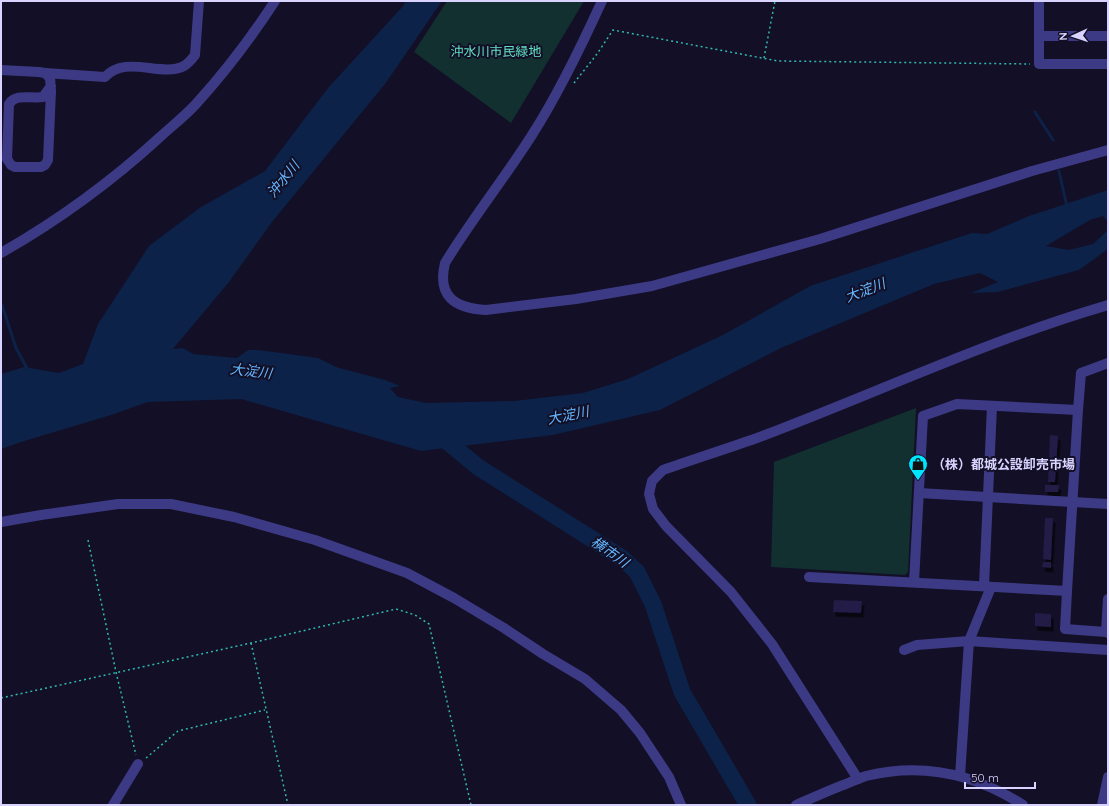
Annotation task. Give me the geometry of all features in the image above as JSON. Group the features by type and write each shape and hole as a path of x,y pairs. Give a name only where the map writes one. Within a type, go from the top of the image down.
{"street":[{"path":"1,70 105,77 111,71 129,66 169,69 184,66 195,55 199,1"},
{"path":"1,253 74,208 116,176 189,111 222,74 254,34 275,1"},
{"path":"602,1 584,41 551,104 445,263 442,272 442,284 447,294 460,306 473,310 486,310 576,299 652,286 820,239 1032,171 1108,150"},
{"path":"1039,1 1039,64 1108,64"},
{"path":"1039,36 1108,36"},
{"path":"45,73 50,78 51,86 48,160 45,165 41,167 15,167 10,164 8,159 9,104 16,98 43,97 51,86"},
{"path":"858,779 772,644 731,592 666,526 653,509 649,494 652,481 663,470 757,438 1006,339 1070,316 1108,305"},
{"path":"1108,363 1081,373 1065,629 1107,632 1108,599"},
{"path":"914,582 923,416 957,404 1078,410"},
{"path":"960,776 969,641 988,586 988,497 992,406"},
{"path":"919,493 1108,504"},
{"path":"1,522 41,514 118,504 171,504 234,517 315,540 407,573 504,628 543,654 585,679 621,710 640,733 669,777 681,805"},
{"path":"809,577 1067,591"},
{"path":"904,650 917,645 969,641 1108,650"},
{"path":"113,805 138,764"},
{"path":"796,805 865,776 910,769 935,771 960,776 998,791 1023,805"},
{"path":"1102,805 1108,778"}],"path":[{"path":"764,58 775,1"},
{"path":"571,87 597,54 613,30 764,58 796,62 1039,64"},
{"path":"88,540 116,672 138,764 178,731 266,710"},
{"path":"1,698 251,643 396,609 415,615 428,624 471,805"},
{"path":"251,643 288,805"}],"green space":[{"name":"沖水川市民緑地","path":"447,1 584,1 511,123 414,52"},
{"path":"916,408 908,572 905,575 771,567 774,462"}],"water":[{"path":"406,1 442,1 385,84 272,222 229,282 173,349 183,348 193,354 237,358 248,350 259,350 318,358 336,367 385,380 400,386 390,388 398,397 426,403 514,401 583,393 628,379 723,335 810,286 972,233 987,234 1029,216 1108,190 1107,221 1103,216 1090,220 1046,246 1069,250 1093,244 1108,230 1108,249 1079,270 998,292 971,293 998,282 980,273 934,284 781,348 660,410 553,435 421,451 241,399 148,402 1,449 1,374 24,367 59,373 83,364 98,324 149,246 201,207 265,171 328,88"}],"building":[{"path":"1050,435 1058,436 1055,482 1048,482"},
{"path":"1045,485 1059,485 1058,492 1045,492"},
{"path":"1045,518 1053,518 1051,560 1043,559"},
{"path":"1043,562 1051,562 1051,568 1042,567"},
{"path":"834,600 862,601 861,613 833,612"},
{"path":"1035,613 1051,614 1051,627 1035,626"}],"waterway":[{"path":"1035,112 1053,140"},
{"path":"1059,171 1067,207"},
{"path":"2,305 16,348 28,370"},
{"name":"横市川","path":"437,433 478,467 622,558 637,572 653,604 682,692 748,805"}],"place":[{"name":"（株）都城公設卸売市場","path":"918,481"}],"water label":[{"name":"沖水川","path":"283,179"},
{"name":"大淀川","path":"865,290"},
{"name":"大淀川","path":"251,371"},
{"name":"大淀川","path":"568,415"}]}
